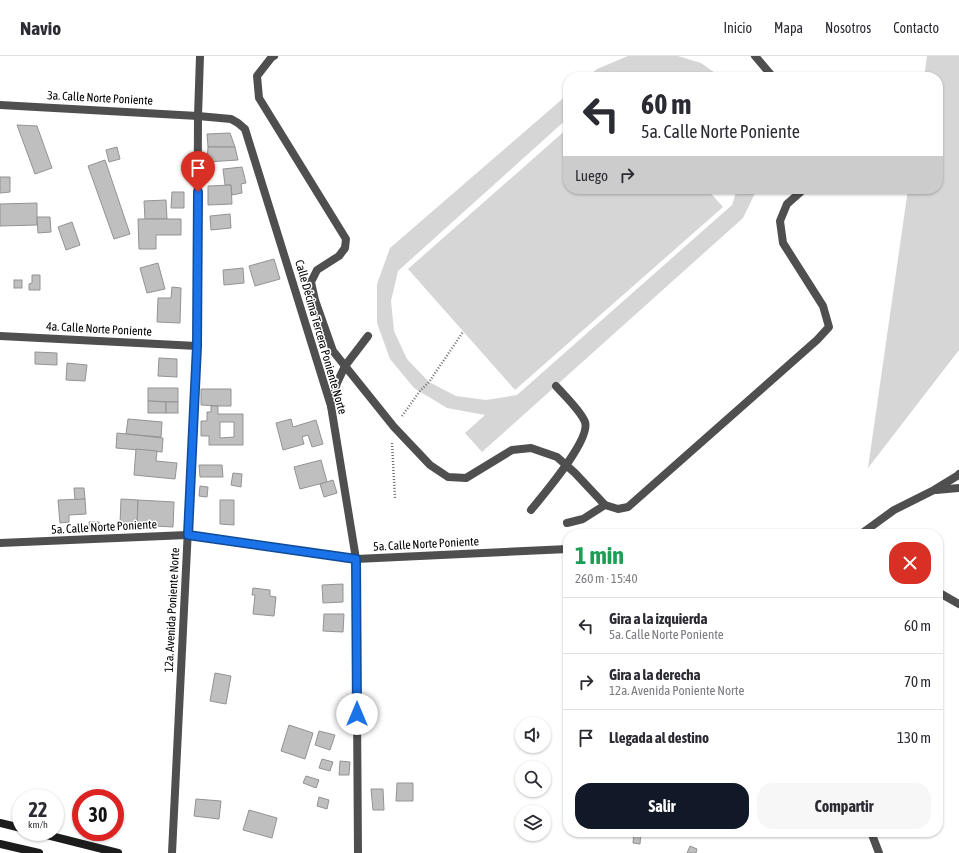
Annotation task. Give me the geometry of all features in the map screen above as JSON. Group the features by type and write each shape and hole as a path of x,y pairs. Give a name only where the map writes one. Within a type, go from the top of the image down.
{"main road":[{"path":"0,823 12,826"},
{"path":"64,839 118,853"},
{"path":"0,844 39,853"}],"street":[{"name":"12a. Avenida Poniente Norte","path":"172,853 197,346 198,116 200,56"},
{"path":"274,56 257,76 259,98 346,239 346,248 339,256 318,270 311,282 315,300 333,351 394,427 430,465 448,477 466,478 512,450 531,448 557,457 575,473 605,505 618,509 628,507 817,340 829,327 823,306 783,243 780,221 787,204 798,194"},
{"path":"755,56 769,72"},
{"name":"3a. Calle Norte Poniente","path":"0,105 198,116 231,119 238,123"},
{"name":"Calle Décima Tercera Poniente Norte","path":"238,123 245,129 331,406 356,559 358,853"},
{"name":"4a. Calle Norte Poniente","path":"0,336 197,346"},
{"path":"331,406 337,383 345,366 368,336"},
{"path":"531,510 574,454 585,431 585,423 578,411 556,386"},
{"path":"868,529 894,510 934,490 959,474"},
{"path":"934,490 959,488"},
{"path":"567,523 583,519 605,505"},
{"name":"5a. Calle Norte Poniente","path":"0,543 188,535 356,559 563,548"},
{"path":"943,595 959,604"},
{"path":"873,837 879,853"}],"path":[{"path":"395,498 392,435 394,427 420,391 429,382 463,332"}],"shaded area":[{"path":"628,56 678,56 701,63 714,72 594,72 597,69"},
{"path":"927,56 959,56 959,350 868,468 907,194 943,194 943,72 925,72"},
{"path":"563,98 563,122 398,271 391,301 394,331 407,359 429,382 456,396 486,400 517,395 732,205 735,194 755,194 743,218 482,452 465,433 485,415 447,408 414,388 390,359 377,323 377,284 390,248"},
{"path":"563,132 563,194 711,194 723,207 515,390 408,269"}],"building":[{"path":"17,125 37,126 52,168 35,174"},
{"path":"230,133 235,147 208,147 207,134"},
{"path":"117,147 120,159 109,162 106,150"},
{"path":"208,147 235,147 238,160 207,162"},
{"path":"105,160 130,234 114,239 88,166"},
{"path":"242,167 246,183 241,184 242,193 232,195 231,185 225,185 223,169"},
{"path":"0,177 10,177 10,192 0,193"},
{"path":"231,185 232,204 208,205 208,186"},
{"path":"172,192 184,192 184,208 171,208"},
{"path":"166,200 167,219 145,219 144,201"},
{"path":"37,203 37,225 0,226 0,204"},
{"path":"230,214 231,228 211,230 210,216"},
{"path":"37,217 50,217 51,232 38,233"},
{"path":"138,219 181,219 181,235 156,235 156,249 139,249"},
{"path":"72,222 80,245 66,250 58,227"},
{"path":"274,259 280,279 255,286 249,266"},
{"path":"158,263 165,289 147,293 140,268"},
{"path":"243,268 244,283 224,285 223,270"},
{"path":"32,275 40,275 40,290 29,290 29,284 32,283"},
{"path":"14,280 22,280 22,288 14,288"},
{"path":"172,287 181,288 180,323 157,322 158,298 171,298"},
{"path":"35,352 57,353 57,365 35,364"},
{"path":"159,358 177,359 177,377 158,376"},
{"path":"67,363 87,365 85,381 66,380"},
{"path":"148,388 178,388 178,402 148,401"},
{"path":"201,389 231,389 231,406 201,405"},
{"path":"148,401 166,402 166,413 148,413"},
{"path":"166,402 178,402 178,413 166,413"},
{"path":"211,406 218,406 218,414 243,414 243,445 209,445 209,436 201,436 201,421 207,421 207,412 211,412","holes":["220,422 234,422 234,437 220,438"]},
{"path":"128,419 162,422 161,437 126,434"},
{"path":"291,419 293,427 316,420 323,444 312,447 308,435 302,437 304,444 283,450 276,423"},
{"path":"117,433 163,438 162,452 116,448"},
{"path":"136,449 157,451 156,461 177,463 175,479 134,475"},
{"path":"321,460 327,482 300,489 294,467"},
{"path":"199,465 222,465 223,477 200,477"},
{"path":"233,473 242,474 241,487 231,485"},
{"path":"333,480 337,493 324,497 320,484"},
{"path":"200,486 208,487 207,497 199,496"},
{"path":"74,488 84,488 85,499 75,500"},
{"path":"85,499 86,514 69,515 69,522 60,523 58,500"},
{"path":"121,499 138,500 137,525 120,524"},
{"path":"138,500 174,502 173,527 137,525"},
{"path":"220,500 234,500 234,525 220,524"},
{"path":"89,522 99,522 99,530 90,530"},
{"path":"343,584 343,602 323,603 322,585"},
{"path":"253,588 270,590 270,596 276,597 274,616 253,614 255,595 252,595"},
{"path":"324,614 344,614 343,632 323,631"},
{"path":"215,673 231,676 226,704 210,701"},
{"path":"289,725 313,733 305,759 281,751"},
{"path":"319,731 335,735 330,750 315,745"},
{"path":"322,759 333,762 330,771 319,768"},
{"path":"340,761 350,762 349,775 339,775"},
{"path":"306,776 319,780 316,788 303,783"},
{"path":"397,783 413,783 413,801 396,801"},
{"path":"371,789 383,789 384,810 373,810"},
{"path":"319,797 329,800 327,809 317,806"},
{"path":"196,799 221,801 219,819 194,816"},
{"path":"249,810 277,818 272,838 243,830"},
{"path":"634,837 641,837 640,844 633,843"},
{"path":"690,846 697,849 696,853 687,853"}],"route":[{"path":"198,192 197,346 188,535 356,559 357,714"}]}
